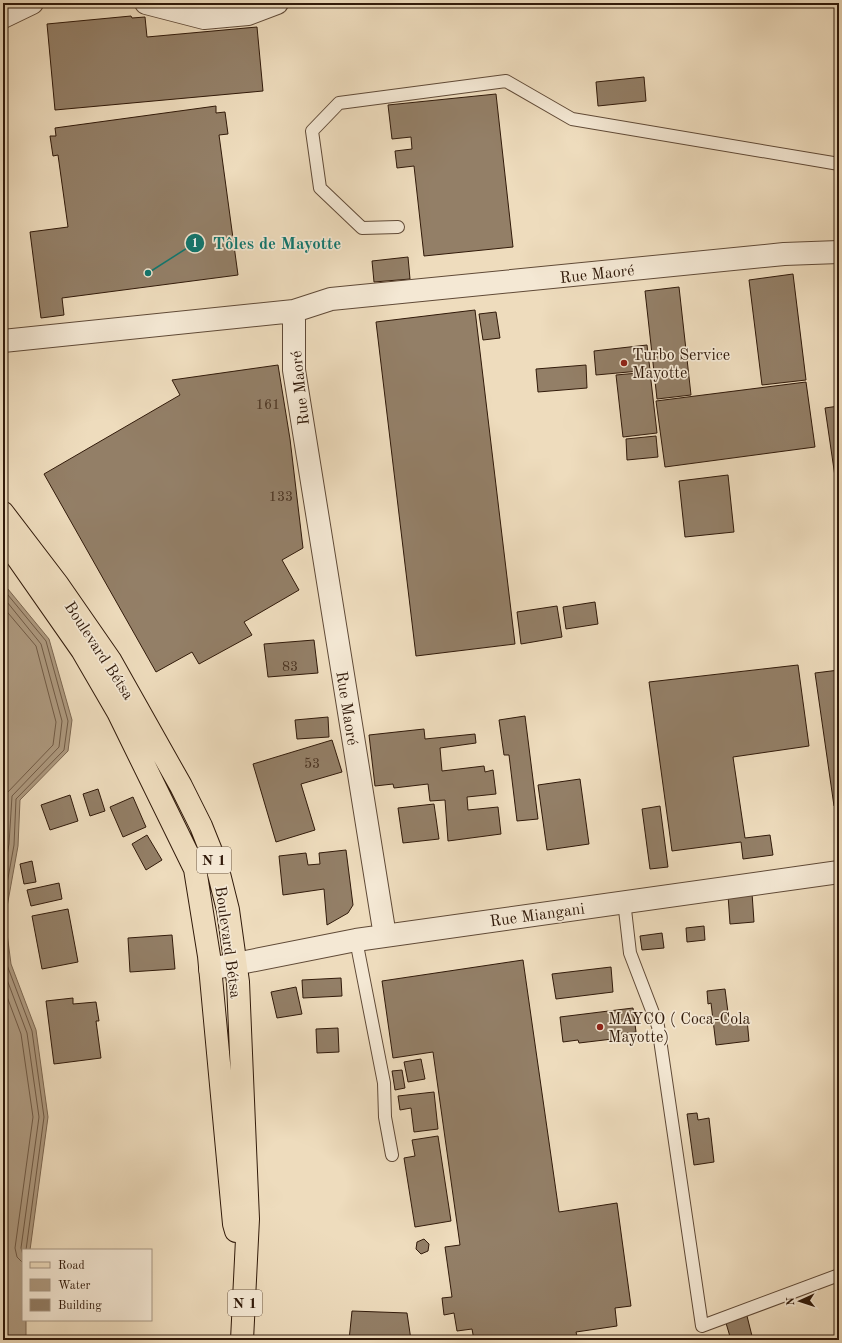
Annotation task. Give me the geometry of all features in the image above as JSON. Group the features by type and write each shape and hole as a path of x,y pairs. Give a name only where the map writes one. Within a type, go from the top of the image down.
{"main road":[{"name":"Boulevard Bétsa","path":"3,513 58,585 110,660 182,786 201,826 217,866 228,910 236,964 248,1219 242,1340"},
{"name":"Boulevard Bétsa","path":"3,537 82,650 121,718 195,869 210,968 234,1224 246,1265"},
{"name":"N 1","path":"195,869 220,939 236,964"}],"street":[{"path":"3,17 32,3"},
{"path":"146,3 204,18 248,14 277,3"},
{"name":"Rue Maoré","path":"385,936 294,370 294,311 331,300 784,254 839,252"},
{"path":"3,341 294,311"},
{"name":"Rue Miangani","path":"210,968 356,940 624,901 839,872"}],"lane":[{"path":"398,227 362,228 320,188 312,132 339,103 506,81 572,119 839,164"},
{"path":"624,901 630,953 658,1026 702,1326 839,1274"},
{"path":"356,940 384,1083 385,1116 392,1155"}],"water":[{"path":"3,583 49,639 72,720 68,751 20,800 18,846 5,918 11,964 36,1030 48,1117 30,1249 22,1249 22,1321 26,1321 26,1340 3,1340"}],"building":[{"path":"131,16 132,18 145,17 147,37 257,27 263,91 55,110 47,24"},
{"path":"644,77 646,101 598,106 596,82"},
{"path":"496,94 513,247 424,256 414,166 397,168 395,151 412,149 411,137 392,139 388,105"},
{"path":"216,106 216,113 225,112 228,134 219,135 238,275 62,298 64,315 41,318 30,232 68,227 58,155 53,156 50,136 56,136 55,128"},
{"path":"408,257 410,279 374,282 372,261"},
{"path":"793,274 806,380 762,385 749,280"},
{"path":"679,287 691,395 657,399 645,291"},
{"path":"475,310 515,644 416,656 376,322"},
{"path":"496,312 500,338 483,340 479,314"},
{"path":"647,345 650,370 596,375 594,351"},
{"path":"278,365 290,439 303,548 282,560 299,590 244,622 252,635 199,664 192,652 156,672 44,474 180,395 172,380"},
{"path":"586,365 587,388 538,392 536,369"},
{"path":"650,372 657,433 623,437 616,375"},
{"path":"836,376 839,376 839,396"},
{"path":"806,382 815,447 665,467 656,401"},
{"path":"839,406 839,504 825,408"},
{"path":"656,436 658,457 627,460 626,439"},
{"path":"728,475 734,532 685,537 679,481"},
{"path":"595,602 598,624 566,629 563,607"},
{"path":"557,606 562,637 521,644 517,612"},
{"path":"314,640 318,673 268,677 264,644"},
{"path":"798,665 809,746 733,757 745,838 770,835 773,855 743,859 741,842 672,851 649,682"},
{"path":"839,670 839,805 834,806 815,673"},
{"path":"525,716 538,819 517,821 509,755 504,755 499,720"},
{"path":"328,717 329,737 297,739 295,720"},
{"path":"424,729 425,739 475,734 476,743 440,748 442,771 484,766 485,772 493,770 496,794 467,797 468,810 498,807 501,834 448,841 445,800 430,801 428,784 394,788 393,784 375,786 369,735"},
{"path":"332,740 342,772 301,784 315,830 276,842 253,764"},
{"path":"580,779 589,844 547,850 538,785"},
{"path":"98,789 105,811 90,816 83,794"},
{"path":"70,795 78,821 50,830 41,805"},
{"path":"133,797 146,827 123,837 110,807"},
{"path":"434,804 439,839 403,843 398,808"},
{"path":"660,806 668,867 650,869 642,809"},
{"path":"147,835 162,860 146,870 132,844"},
{"path":"346,850 353,905 348,913 327,925 324,889 283,895 279,856 306,853 308,865 320,864 319,853"},
{"path":"32,861 36,882 24,884 20,864"},
{"path":"59,883 62,899 31,906 27,890"},
{"path":"752,893 754,922 730,924 728,895"},
{"path":"68,909 78,962 42,969 32,916"},
{"path":"704,926 705,940 687,942 686,928"},
{"path":"662,933 664,948 642,950 640,936"},
{"path":"172,935 175,969 130,972 128,938"},
{"path":"523,960 559,1212 617,1203 631,1306 615,1308 617,1326 576,1332 578,1340 474,1340 472,1329 457,1331 454,1313 444,1315 442,1298 452,1297 445,1247 460,1245 433,1052 393,1058 382,981"},
{"path":"611,967 613,992 556,999 552,974"},
{"path":"341,978 342,996 303,998 302,980"},
{"path":"296,987 302,1014 277,1018 271,992"},
{"path":"725,989 729,1020 747,1019 749,1041 716,1045 711,1003 708,1004 707,991"},
{"path":"73,998 73,1004 96,1002 99,1021 96,1021 101,1058 54,1064 46,1001"},
{"path":"633,1008 636,1032 621,1034 621,1038 579,1043 578,1040 563,1042 560,1017"},
{"path":"338,1028 339,1052 317,1053 316,1029"},
{"path":"421,1059 425,1079 408,1082 404,1062"},
{"path":"402,1070 405,1088 395,1090 392,1071"},
{"path":"434,1092 438,1129 414,1132 411,1108 400,1110 398,1096"},
{"path":"697,1113 698,1120 709,1118 714,1162 694,1165 687,1114"},
{"path":"438,1136 451,1221 415,1227 404,1158 415,1156 412,1140"},
{"path":"424,1239 429,1244 428,1251 421,1254 416,1249 417,1242"},
{"path":"352,1311 407,1313 411,1340 349,1340"},
{"path":"747,1316 753,1340 731,1340 726,1323"}],"place":[{"name":"Tôles de Mayotte","path":"148,273"},
{"name":"Turbo Service Mayotte","path":"624,363"},
{"name":"MAYCO ( Coca-Cola Mayotte)","path":"600,1027"}]}
